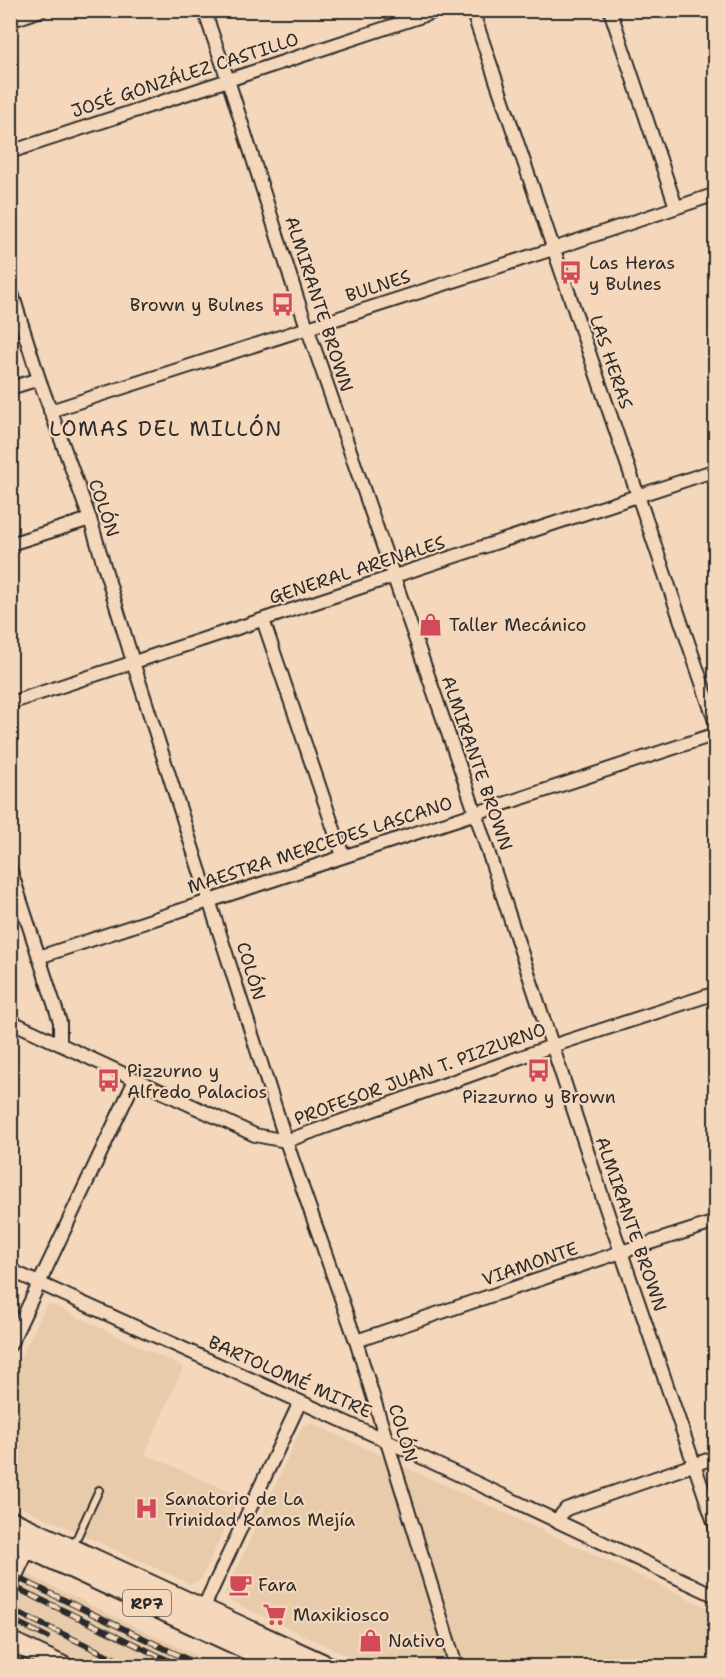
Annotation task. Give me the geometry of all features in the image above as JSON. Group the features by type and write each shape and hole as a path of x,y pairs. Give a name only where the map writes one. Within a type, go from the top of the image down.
{"main road":[{"name":"RP7","path":"10,1521 72,1549 284,1666"},
{"name":"RP7","path":"10,1539 199,1618 326,1666"},
{"path":"10,1641 63,1666"}],"street":[{"path":"10,21 41,10"},
{"name":"ALMIRANTE BROWN","path":"204,10 308,327 716,1528"},
{"name":"JOSÉ GONZÁLEZ CASTILLO","path":"10,152 440,10"},
{"name":"LAS HERAS","path":"472,10 716,724"},
{"path":"610,10 676,207"},
{"name":"BULNES","path":"50,411 716,194"},
{"name":"COLÓN","path":"10,287 50,411 90,519 133,662 286,1141 356,1341 456,1666"},
{"path":"10,388 39,378"},
{"name":"GENERAL ARENALES","path":"10,703 716,470"},
{"path":"10,544 90,519"},
{"path":"263,620 343,856"},
{"name":"MAESTRA MERCEDES LASCANO","path":"39,957 716,734"},
{"path":"10,868 60,1022 60,1044"},
{"name":"PROFESOR JUAN T. PIZZURNO","path":"10,1021 255,1136 286,1141 552,1046 716,993"},
{"path":"10,1345 135,1080"},
{"name":"VIAMONTE","path":"356,1341 716,1222"},
{"name":"BARTOLOMÉ MITRE","path":"10,1270 387,1441 716,1596"},
{"path":"199,1618 300,1402"},
{"path":"556,1521 566,1509 716,1457"},
{"path":"10,1589 29,1548"}],"lane":[{"path":"72,1549 99,1490"}],"shaded area":[{"path":"50,1304 183,1367 145,1454 240,1496 201,1579 190,1584 11,1502 10,1379 46,1306"},
{"path":"311,1423 715,1611 715,1666 368,1666 229,1600 225,1594 303,1425"},
{"path":"10,1566 218,1666 85,1666 11,1630"}],"railway":[{"path":"10,1574 201,1666"},
{"path":"10,1585 180,1666"},
{"path":"10,1609 130,1666"},
{"path":"10,1619 47,1637"}],"place":[{"name":"Las Heras y Bulnes","path":"571,273"},
{"name":"Brown y Bulnes","path":"282,305"},
{"name":"Taller Mecánico","path":"431,625"},
{"name":"Pizzurno y Brown","path":"539,1071"},
{"name":"Pizzurno y Alfredo Palacios","path":"109,1081"},
{"name":"Sanatorio de La Trinidad Ramos Mejía","path":"147,1509"},
{"name":"Fara","path":"240,1585"},
{"name":"Maxikiosco","path":"275,1615"},
{"name":"Nativo","path":"370,1641"}],"district":[{"name":"LOMAS DEL MILLÓN","path":"166,429"}]}
